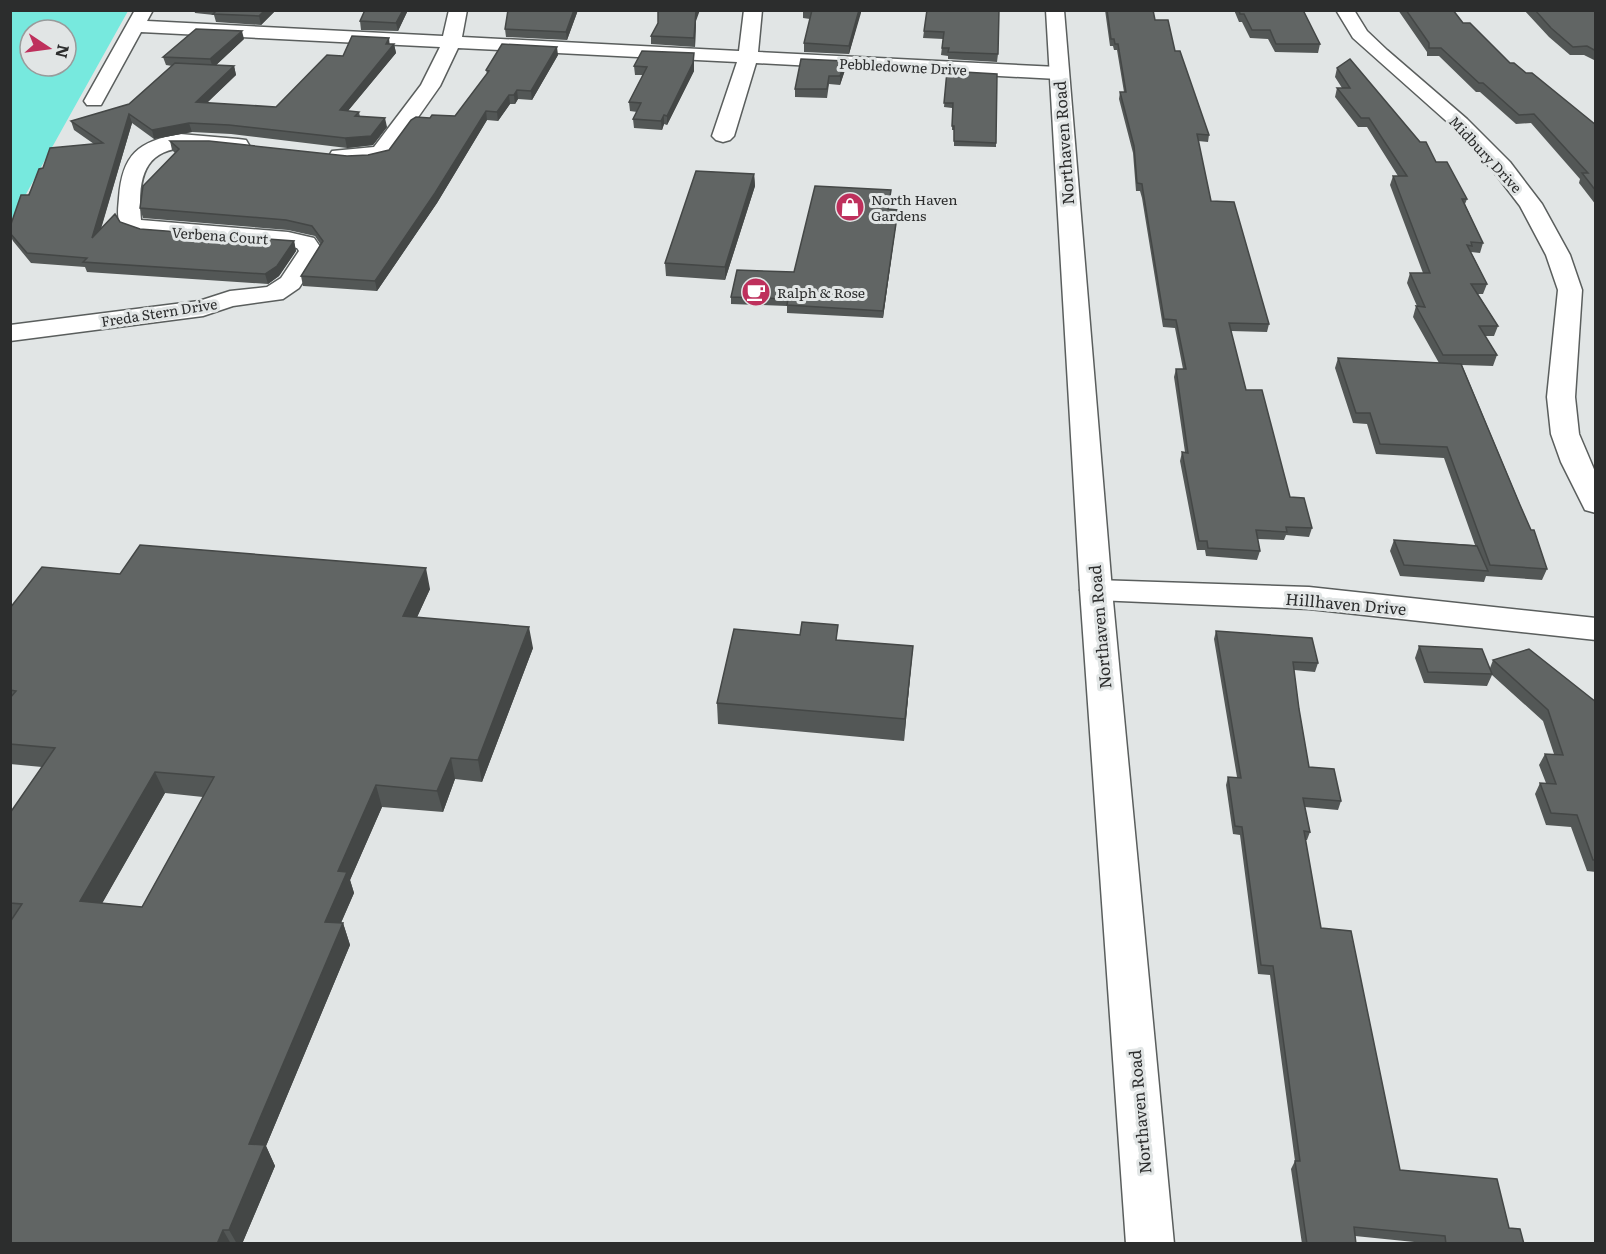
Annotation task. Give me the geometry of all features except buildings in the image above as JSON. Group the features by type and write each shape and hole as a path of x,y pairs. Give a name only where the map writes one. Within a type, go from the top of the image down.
{"street":[{"path":"315,153 349,157 369,156 382,152 430,86 451,43 458,10"},
{"path":"723,136 749,58 753,33 753,10"},
{"name":"Northaven Road","path":"1055,10 1096,590 1150,1244"},
{"name":"Midbury Drive","path":"1345,10 1360,34 1461,123 1502,167 1531,204 1558,255 1570,290 1561,397 1565,434 1575,462 1596,504"},
{"path":"94,101 140,18"},
{"name":"Pebbledowne Drive","path":"140,18 451,43 1058,73"},
{"name":"Verbena Court","path":"230,300 274,294 295,277 311,251 311,247 306,243 288,239 143,229 132,225 129,219 135,168 148,152 170,142 212,142 258,147"},
{"name":"Freda Stern Drive","path":"10,322 205,297 230,300"},
{"name":"Freda Stern Drive","path":"10,333 203,308 230,300"},
{"name":"Hillhaven Drive","path":"1096,590 1310,598 1596,629"}],"shaded area":[{"path":"11,11 128,11 11,221"}],"place":[{"name":"North Haven Gardens","path":"850,207"},
{"name":"Ralph & Rose","path":"756,292"}]}
